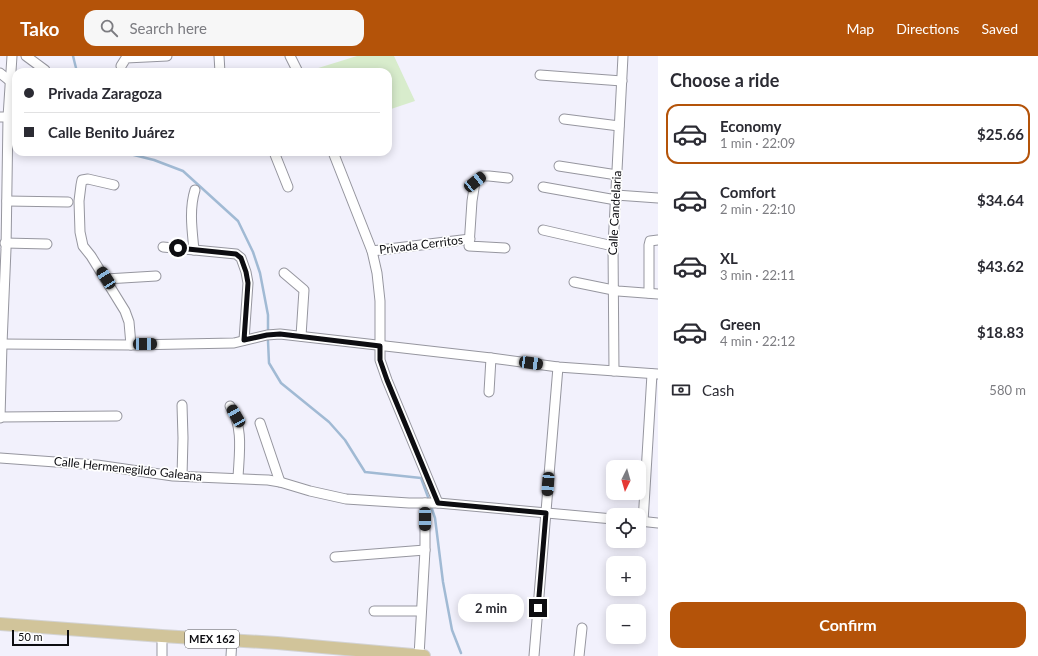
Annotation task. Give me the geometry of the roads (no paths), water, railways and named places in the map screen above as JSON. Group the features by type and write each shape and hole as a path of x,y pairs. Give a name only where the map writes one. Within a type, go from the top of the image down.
{"main road":[{"name":"MEX 162","path":"0,624 277,643 372,654 424,656"}],"street":[{"path":"12,56 8,117 0,418 117,416"},
{"path":"26,56 42,68"},
{"path":"124,60 167,56"},
{"path":"219,56 220,68"},
{"path":"288,56 296,68"},
{"name":"Calle Candelaria","path":"614,371 613,246 623,56"},
{"path":"0,73 10,81"},
{"path":"540,75 622,81"},
{"path":"564,119 619,126"},
{"path":"276,156 288,187"},
{"path":"335,156 372,251 377,273 380,301 380,360 438,503"},
{"path":"559,166 617,175"},
{"name":"Privada Cerritos","path":"505,248 469,246 472,201 475,182 482,176 508,178"},
{"path":"114,184 88,179 82,180 79,201 80,232 82,246 106,278 125,311 129,322 131,345"},
{"path":"543,187 616,197 658,198"},
{"path":"194,250 192,201 195,190"},
{"path":"6,201 68,202"},
{"path":"542,230 613,246"},
{"name":"Privada Cerritos","path":"372,251 470,239"},
{"path":"574,282 613,290 653,294 649,245 650,241 658,240"},
{"path":"4,247 47,244"},
{"path":"163,247 236,254 241,258 248,283 244,340"},
{"path":"284,274 304,290 301,336"},
{"path":"106,278 156,276"},
{"path":"1,344 131,345 234,343 267,335 280,334 558,367 655,374 642,508"},
{"path":"489,392 491,358"},
{"path":"534,656 558,367"},
{"path":"182,405 182,476"},
{"path":"230,406 236,416 237,421 239,440 238,478"},
{"path":"260,423 280,482"},
{"name":"Calle Hermenegildo Galeana","path":"0,458 97,466 172,476 238,478 280,482 310,491 346,499 438,503 606,518"},
{"path":"419,656 425,550 425,503"},
{"path":"646,522 658,523"},
{"path":"335,557 425,550"},
{"path":"374,611 421,611"},
{"path":"579,656 582,628"},
{"path":"162,636 162,656"},
{"path":"231,656 232,640"}],"waterway":[{"path":"73,56 76,68"},
{"path":"138,156 154,160 183,171 238,221 253,252 260,273 268,315 268,329"},
{"path":"268,341 269,363 281,383 329,422 345,440 365,472 421,478 428,497"},
{"path":"432,509 435,518 443,582 452,630 461,653"}]}
